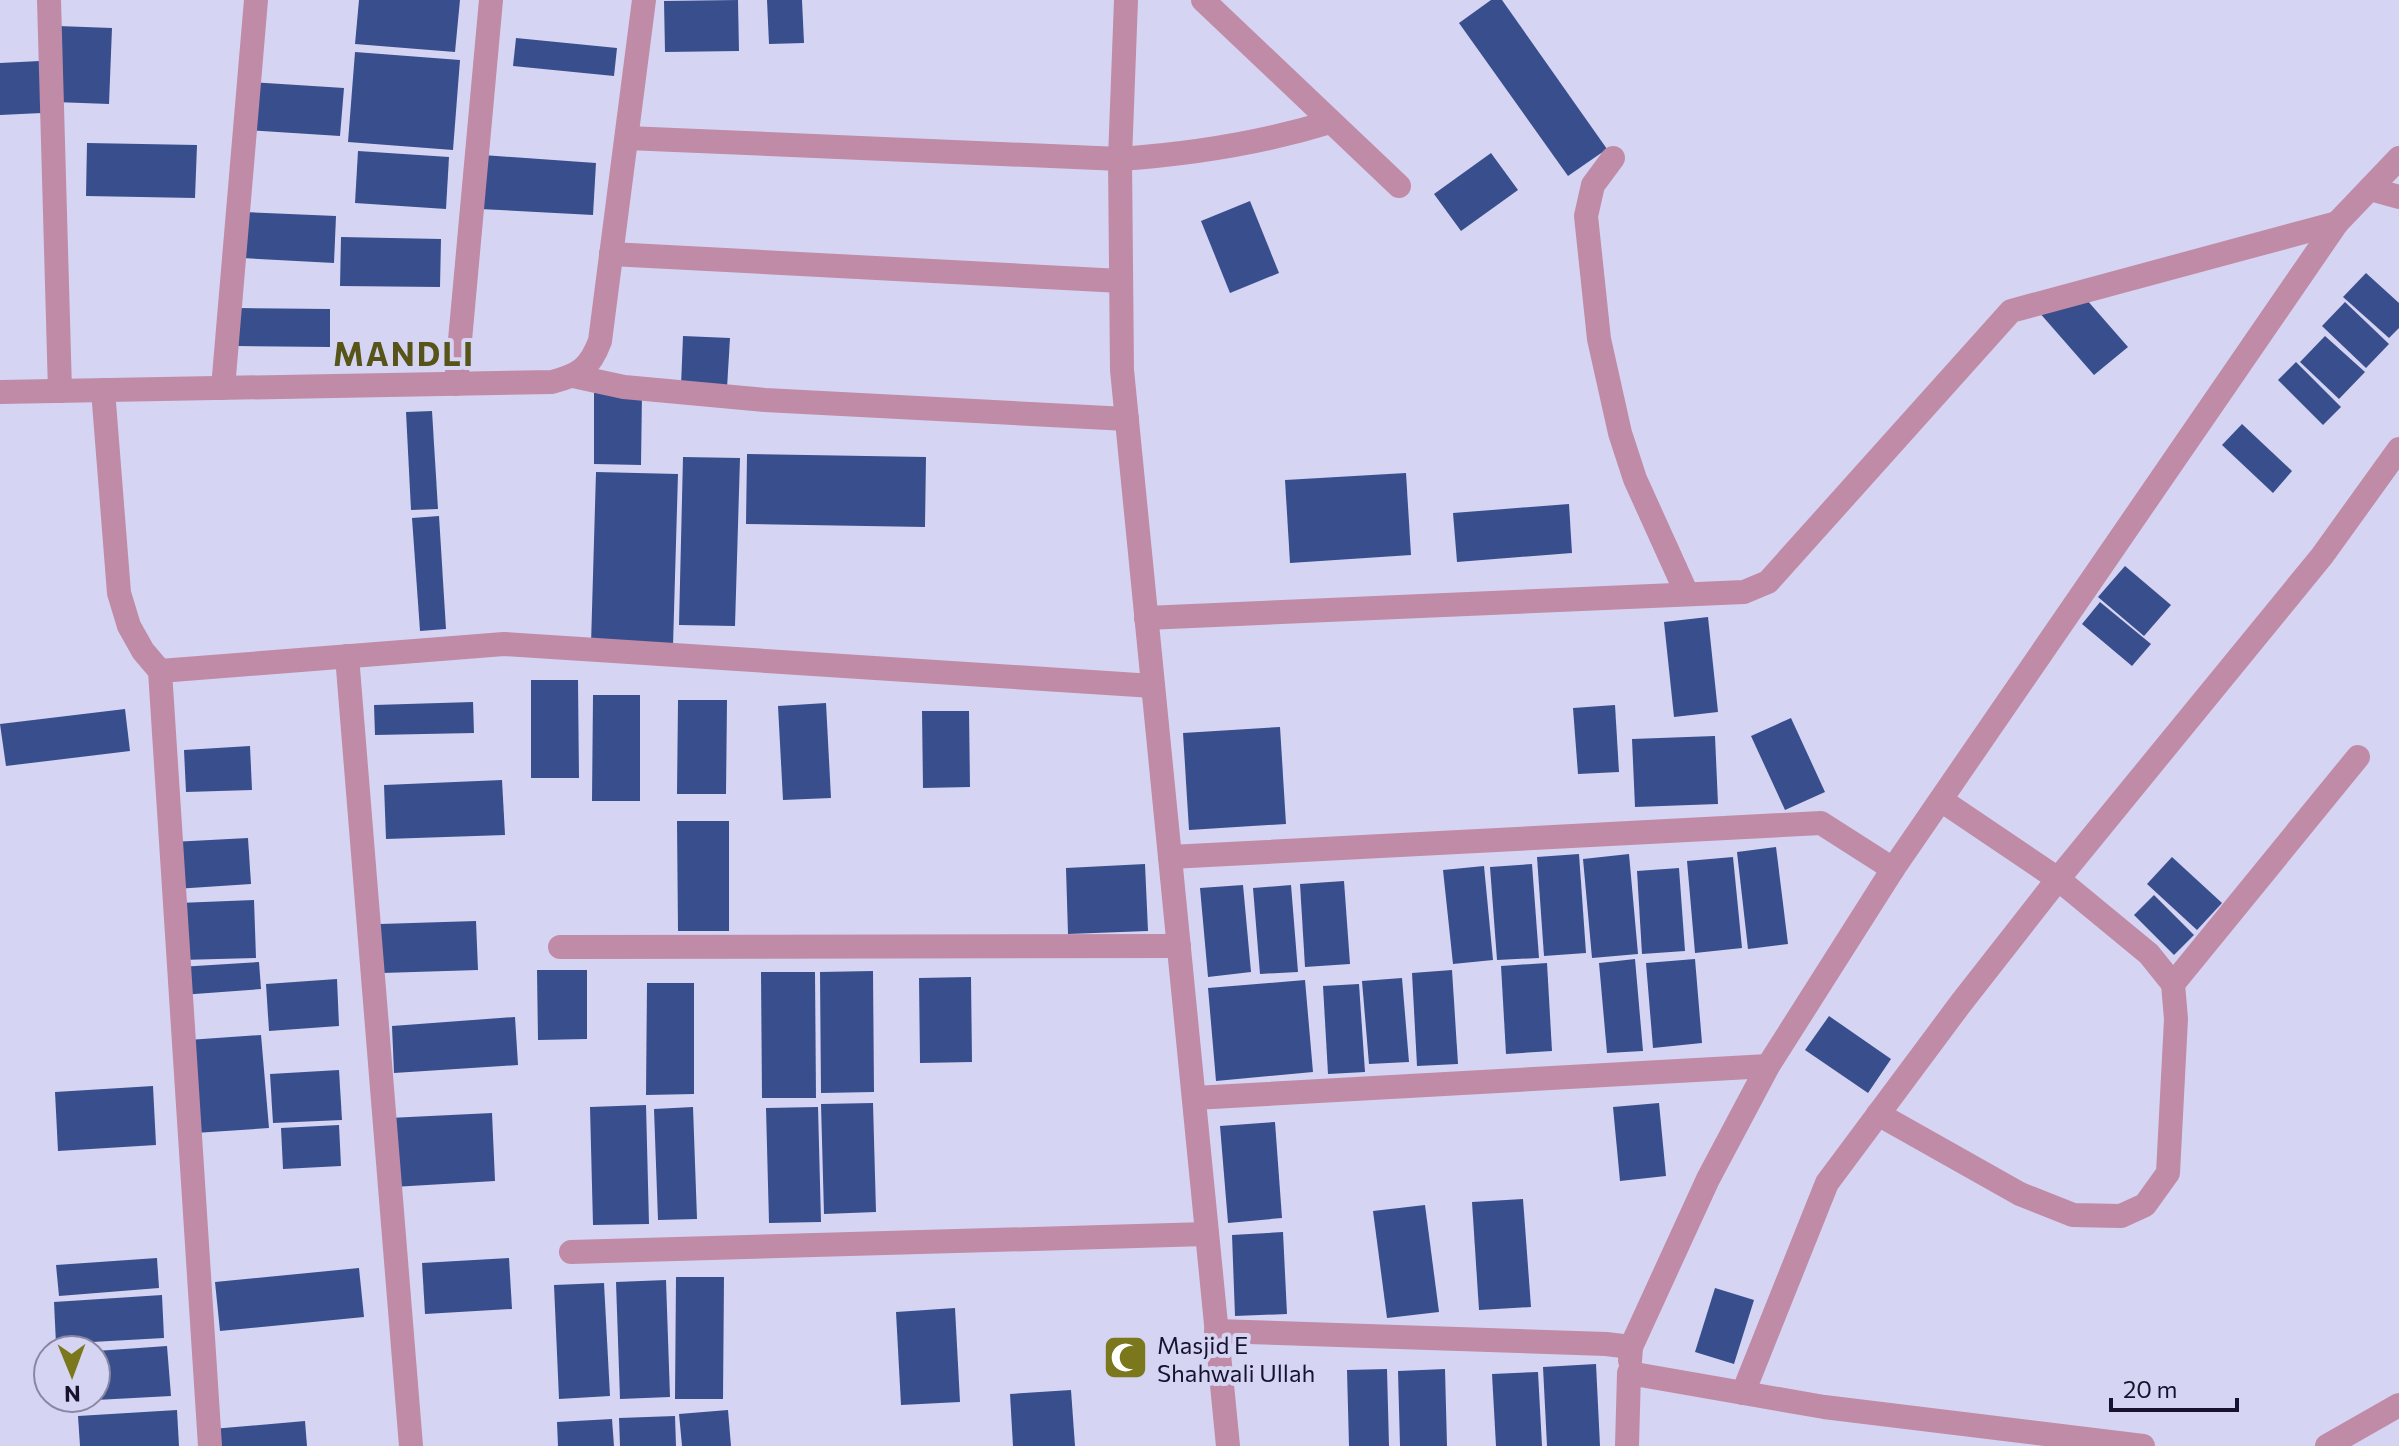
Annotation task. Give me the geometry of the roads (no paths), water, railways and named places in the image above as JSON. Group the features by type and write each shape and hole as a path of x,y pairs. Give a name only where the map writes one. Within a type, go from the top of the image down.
{"street":[{"path":"49,0 60,391"},
{"path":"223,388 256,0"},
{"path":"456,384 491,0"},
{"path":"0,392 552,382 573,376 593,361 600,341 644,0"},
{"path":"1126,0 1120,159 1122,370 1228,1446"},
{"path":"1203,0 1399,186"},
{"path":"627,138 1120,159 1175,155 1285,136 1330,122"},
{"path":"1613,158 1593,185 1586,216 1599,339 1616,419 1631,468 1687,594"},
{"path":"1627,1446 1631,1347 1708,1179 1768,1066 1893,869 2337,223 2399,158"},
{"path":"2370,189 2399,197"},
{"path":"1146,618 1744,592 1768,582 2011,311 2337,223"},
{"path":"611,254 1121,281"},
{"path":"573,376 624,387 765,400 1127,419"},
{"path":"103,390 119,593 129,626 143,651 160,671 210,1446"},
{"path":"1743,1393 1827,1183 2058,879 2322,556 2399,449"},
{"path":"160,671 504,644 1153,686"},
{"path":"347,656 411,1446"},
{"path":"2173,984 2358,757"},
{"path":"1878,1114 2020,1194 2073,1215 2121,1216 2145,1205 2168,1173 2176,1019 2173,984 2149,954 2058,879 1941,800"},
{"path":"1170,857 1821,823 1893,869"},
{"path":"560,947 1179,946"},
{"path":"1194,1098 1768,1066"},
{"path":"571,1252 1207,1234"},
{"path":"1216,1331 1631,1347"},
{"path":"1629,1373 1824,1407 2143,1446"},
{"path":"2327,1446 2399,1405"}],"place":[{"name":"Masjid E Shahwali Ullah","path":"1126,1358"}],"district":[{"name":"MANDLI","path":"404,353"}]}
